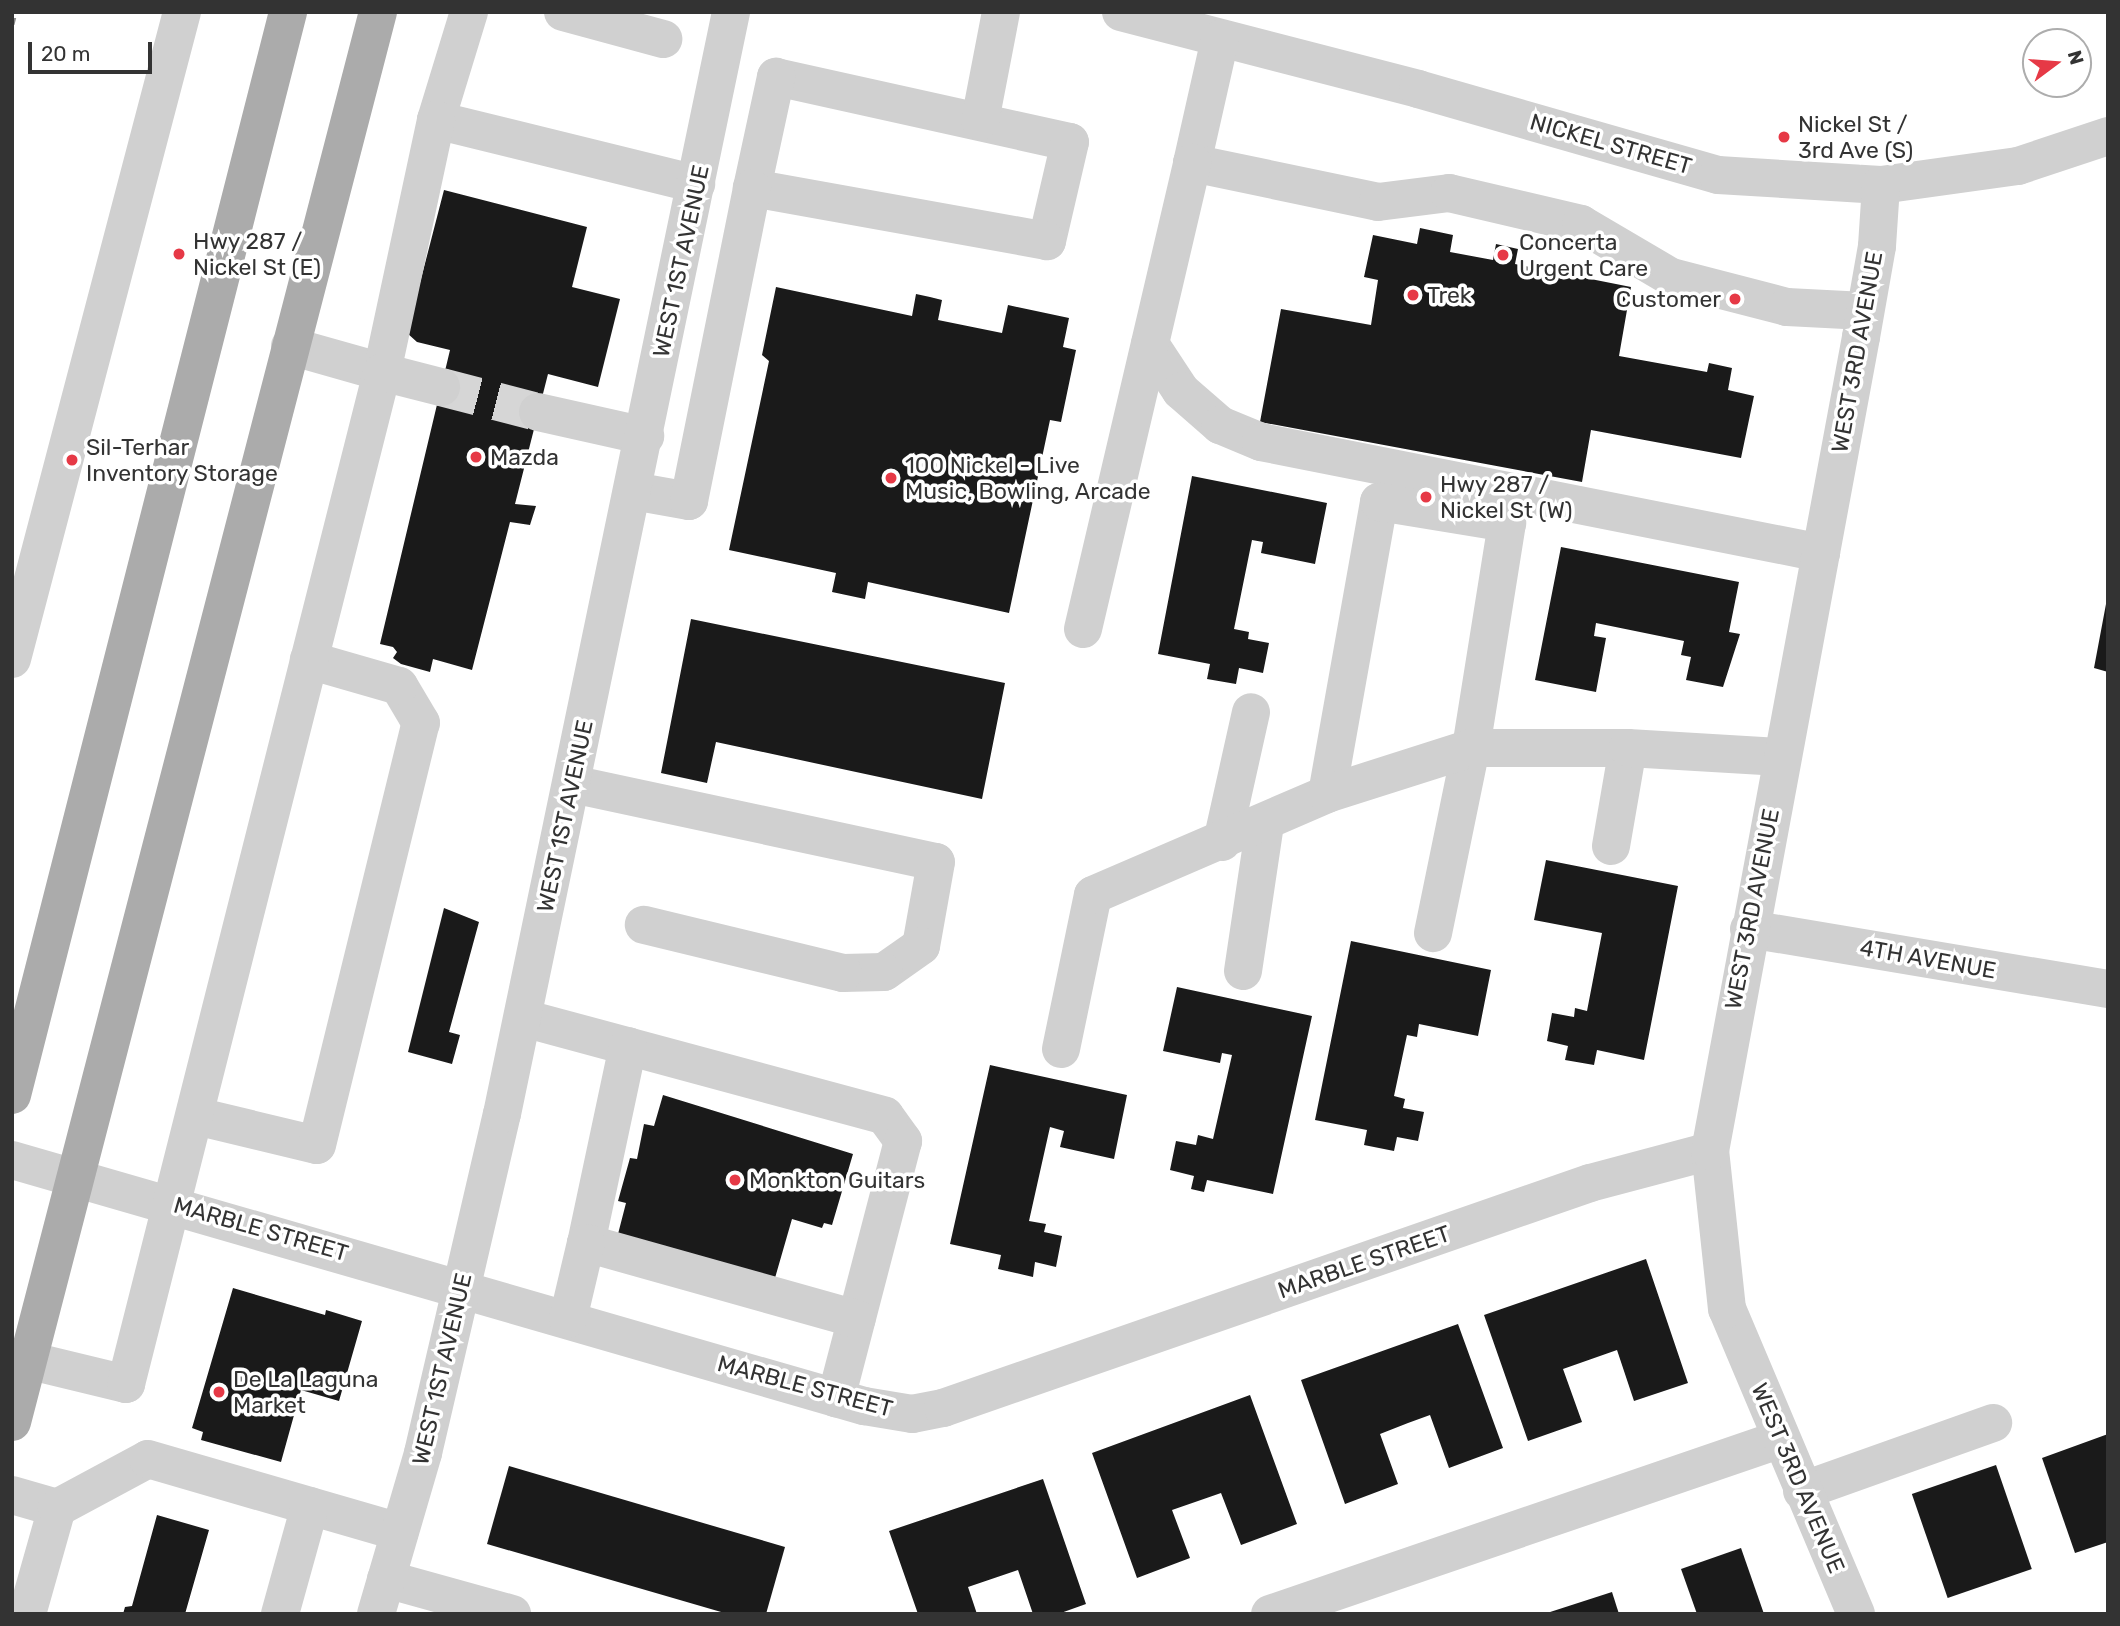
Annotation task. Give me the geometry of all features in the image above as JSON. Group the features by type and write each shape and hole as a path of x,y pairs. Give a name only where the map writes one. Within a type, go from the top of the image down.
{"main road":[{"path":"12,1095 288,12"},
{"path":"12,1422 73,1174 378,12"}],"street":[{"path":"12,659 182,12"},
{"path":"27,1360 126,1384 174,1204 382,372 436,120 469,12"},
{"path":"563,12 663,39"},
{"name":"WEST 1ST AVENUE","path":"381,1596 462,1288 523,1018 732,12"},
{"path":"980,121 1001,12"},
{"name":"NICKEL STREET","path":"1121,12 1718,175 1881,185 2018,166 2108,136"},
{"path":"1083,629 1220,39"},
{"path":"633,491 689,501 752,188 776,77 1070,142 1047,241 752,188"},
{"path":"436,120 696,184"},
{"path":"706,136 761,147"},
{"path":"1192,163 1378,202 1448,193 1581,224 1671,277 1787,307 1865,311"},
{"name":"WEST 3RD AVENUE","path":"1857,1614 1802,1491 1727,1309 1710,1151 1877,246 1881,185"},
{"path":"1150,344 1181,391 1220,425 1261,442 1821,553"},
{"path":"290,346 442,387"},
{"path":"538,412 645,436"},
{"path":"1327,794 1379,502 1507,523 1471,748 1433,933"},
{"path":"196,1116 317,1145 421,723 400,686 309,660"},
{"path":"1222,842 1251,712"},
{"path":"1061,1049 1093,895 1265,824 1327,794 1471,748 1628,748 1781,757"},
{"path":"1611,846 1628,748"},
{"path":"572,784 936,862 920,946 884,972 843,973 644,925"},
{"path":"1243,971 1265,824"},
{"name":"4TH AVENUE","path":"1749,929 2108,989"},
{"path":"523,1018 885,1116 903,1142 836,1398"},
{"path":"568,1319 628,1046"},
{"name":"MARBLE STREET","path":"12,1160 73,1174 836,1398 912,1414 943,1408 1590,1184 1710,1151"},
{"path":"586,1243 857,1319"},
{"path":"1802,1491 1993,1423"},
{"path":"1270,1614 1781,1439"},
{"path":"12,1495 57,1508 148,1459 400,1532"},
{"path":"280,1614 310,1506"},
{"path":"27,1614 57,1508"},
{"path":"381,1596 512,1614"}],"building":[{"name":"Mazda","path":"444,190 587,227 572,287 620,299 598,387 548,374 515,504 536,506 530,525 510,522 472,670 433,659 430,672 401,664 393,658 397,652 393,647 380,644 450,350 417,342 407,333"},
{"path":"1420,228 1453,235 1450,252 1493,260 1496,244 1518,249 1515,264 1631,287 1619,356 1707,372 1709,363 1732,368 1728,390 1754,396 1741,458 1591,430 1582,482 1260,422 1281,309 1371,325 1378,280 1364,277 1373,235 1417,244"},
{"name":"100 Nickel - Live Music, Bowling, Arcade","path":"776,287 912,316 916,294 942,300 938,320 1002,333 1008,305 1069,318 1063,347 1076,350 1061,422 1050,420 1009,613 868,582 865,599 832,592 836,573 729,550 769,361 762,355"},
{"path":"1192,476 1327,503 1315,564 1261,553 1263,542 1252,540 1234,629 1249,632 1248,639 1269,643 1263,673 1239,668 1236,684 1207,679 1210,664 1158,654"},
{"path":"1561,547 1739,582 1729,632 1740,634 1723,687 1686,680 1691,657 1681,655 1684,641 1596,623 1594,636 1606,638 1596,692 1535,680"},
{"path":"2108,604 2108,672 2094,668"},
{"path":"691,619 1005,683 982,799 716,742 707,783 661,773"},
{"path":"1546,860 1678,886 1644,1060 1597,1050 1594,1065 1565,1060 1568,1046 1547,1041 1552,1013 1574,1017 1575,1008 1587,1011 1602,933 1534,920"},
{"path":"444,908 479,922 449,1032 460,1035 452,1064 408,1052"},
{"path":"1351,941 1491,970 1478,1036 1419,1024 1417,1037 1407,1035 1394,1096 1405,1099 1403,1108 1424,1112 1418,1141 1397,1137 1394,1151 1364,1145 1367,1130 1315,1120"},
{"path":"1177,987 1312,1016 1273,1194 1207,1180 1204,1192 1191,1189 1194,1176 1170,1170 1176,1141 1196,1145 1198,1135 1213,1139 1232,1055 1222,1053 1220,1063 1163,1051"},
{"path":"990,1065 1127,1095 1114,1159 1060,1147 1064,1131 1050,1127 1029,1221 1046,1224 1044,1232 1062,1236 1056,1267 1035,1262 1033,1277 998,1269 1001,1255 950,1244"},
{"name":"Monkton Guitars","path":"663,1095 853,1154 832,1225 824,1223 822,1228 792,1219 775,1278 618,1234 626,1203 618,1201 630,1158 637,1159 644,1124 654,1126"},
{"path":"1646,1259 1688,1383 1634,1401 1617,1350 1563,1369 1582,1422 1528,1441 1484,1315"},
{"path":"233,1288 325,1315 326,1310 362,1321 339,1401 301,1390 281,1462 201,1440 203,1432 192,1428"},
{"path":"1458,1324 1503,1448 1449,1468 1430,1415 1380,1434 1398,1484 1345,1504 1301,1380"},
{"path":"1250,1395 1297,1524 1241,1545 1221,1493 1172,1510 1190,1558 1137,1578 1092,1453"},
{"path":"2108,1434 2108,1542 2075,1553 2042,1458"},
{"path":"1996,1465 2032,1569 1948,1598 1912,1494"},
{"path":"509,1466 785,1547 766,1614 728,1614 487,1544"},
{"path":"1043,1479 1086,1604 1058,1614 1033,1614 1018,1570 968,1587 977,1614 918,1614 889,1531"},
{"path":"157,1515 209,1530 185,1614 123,1614 125,1607 132,1606"},
{"path":"1741,1548 1764,1614 1697,1614 1681,1569"},
{"path":"1612,1592 1619,1614 1547,1614 1547,1613"}],"tunnel":[{"path":"441,387 538,412"}],"railway":[{"path":"12,24 15,12"}],"place":[{"name":"Nickel St / 3rd Ave (S)","path":"1784,137"},
{"name":"Hwy 287 / Nickel St (E)","path":"179,254"},
{"name":"Concerta Urgent Care","path":"1503,255"},
{"name":"Trek","path":"1413,295"},
{"name":"Customer","path":"1735,299"},
{"name":"Mazda","path":"476,457"},
{"name":"Sil-Terhar Inventory Storage","path":"72,460"},
{"name":"100 Nickel - Live Music, Bowling, Arcade","path":"891,478"},
{"name":"Hwy 287 / Nickel St (W)","path":"1426,497"},
{"name":"Monkton Guitars","path":"735,1180"},
{"name":"De La Laguna Market","path":"219,1392"}]}
